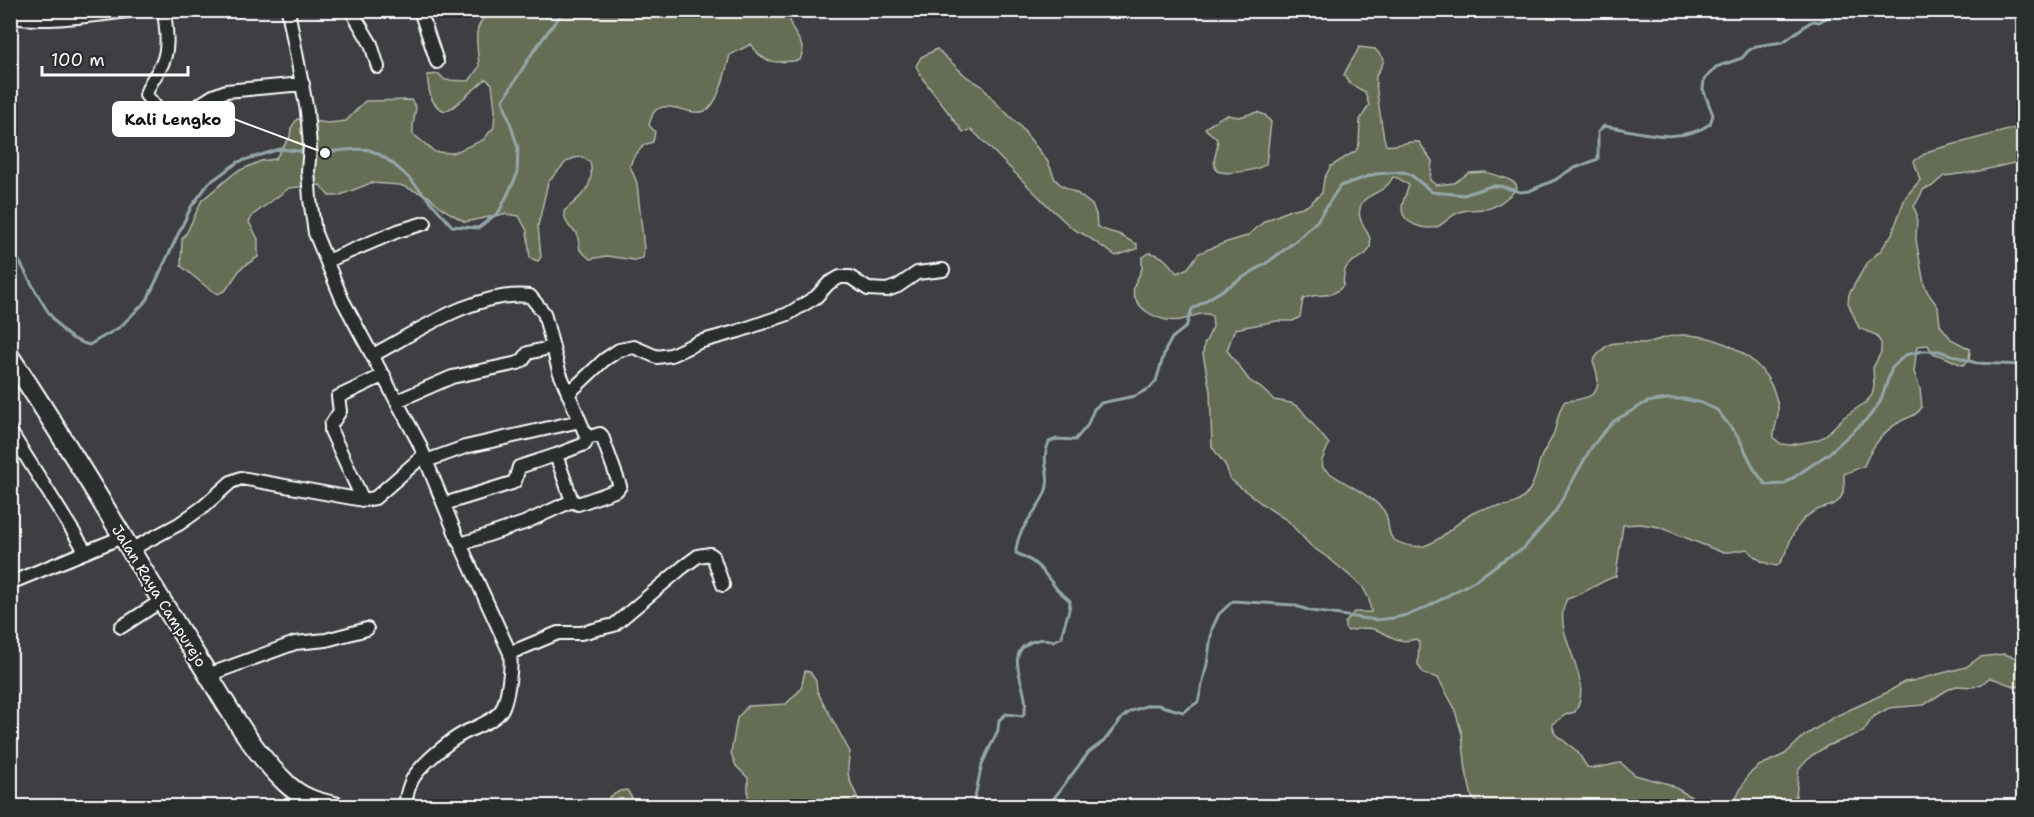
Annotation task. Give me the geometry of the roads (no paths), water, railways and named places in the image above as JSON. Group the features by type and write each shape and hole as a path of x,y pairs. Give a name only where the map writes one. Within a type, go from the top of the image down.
{"main road":[{"name":"Jalan Raya Campurejo","path":"10,357 161,601 260,755 287,784 300,794 315,802 335,807"}],"street":[{"path":"16,15 72,18 139,10"},
{"path":"164,10 166,55 146,95 168,122 226,91 303,84"},
{"path":"288,10 303,84 310,146 308,160 310,199 315,233 342,299 425,458 512,662 500,712 490,720 452,739 433,757 413,778 406,795 405,807"},
{"path":"351,10 371,44 378,67"},
{"path":"420,10 437,62"},
{"path":"327,261 398,231 425,223"},
{"path":"568,394 604,360 619,350 634,347 657,357 671,355 699,342 788,314 816,297 829,283 840,277 850,278 868,289 887,290 898,286 917,273 943,270"},
{"path":"373,355 440,319 476,304 507,296 530,296 544,313 568,394 587,438 585,444 519,467 515,482 444,504"},
{"path":"397,401 452,377 518,363 528,352 553,347"},
{"path":"363,500 331,431 331,425 340,411 338,397 385,378"},
{"path":"10,583 86,552 126,543 179,524 203,507 231,482 241,478 363,500 375,498 425,458 580,421"},
{"path":"10,431 86,552"},
{"path":"556,455 572,501 578,504 617,490 620,486 602,436 600,434 587,438"},
{"path":"461,544 514,527 572,501"},
{"path":"510,653 558,633 581,633 614,625 683,567 705,554 713,556 723,585"},
{"path":"121,627 161,601"},
{"path":"208,675 295,643 326,640 367,629"}],"waterway":[{"path":"313,152 365,149 380,155 414,183 452,226 478,228 499,212 517,175 518,148 503,100 533,52 566,10"},
{"path":"973,806 982,764 998,730 999,720 1006,714 1023,716 1025,697 1018,656 1022,648 1031,642 1043,639 1054,641 1062,637 1069,610 1070,601 1057,590 1043,571 1035,563 1016,553 1019,536 1045,493 1048,480 1045,456 1049,442 1057,439 1075,440 1087,426 1094,409 1101,403 1135,396 1150,388 1156,381 1165,351 1172,338 1186,327 1192,309 1268,262 1297,240 1317,221 1340,186 1375,174 1403,172 1411,175 1432,192 1464,195 1491,186 1500,186 1520,192 1529,191 1555,180 1570,170 1598,159 1598,132 1604,126 1672,136 1698,131 1710,124 1713,115 1703,89 1704,80 1716,67 1742,58 1756,46 1783,42 1809,23 1819,22 1841,10"},
{"path":"10,245 54,321 72,338 89,345 120,327 147,300 191,207 209,183 238,162 280,149 307,152"},
{"path":"1048,806 1089,752 1104,741 1123,717 1131,711 1149,705 1158,705 1183,712 1198,702 1212,629 1219,614 1233,601 1293,605 1311,611 1376,620 1411,614 1427,607 1476,580 1506,558 1523,549 1555,512 1591,448 1602,434 1614,421 1647,402 1684,399 1702,403 1717,410 1739,438 1754,469 1766,485 1784,484 1828,454 1869,417 1880,402 1892,368 1905,355 1922,351 1939,351 1976,363 2024,365"}],"place":[{"name":"Kali Lengko","path":"325,153"}]}
